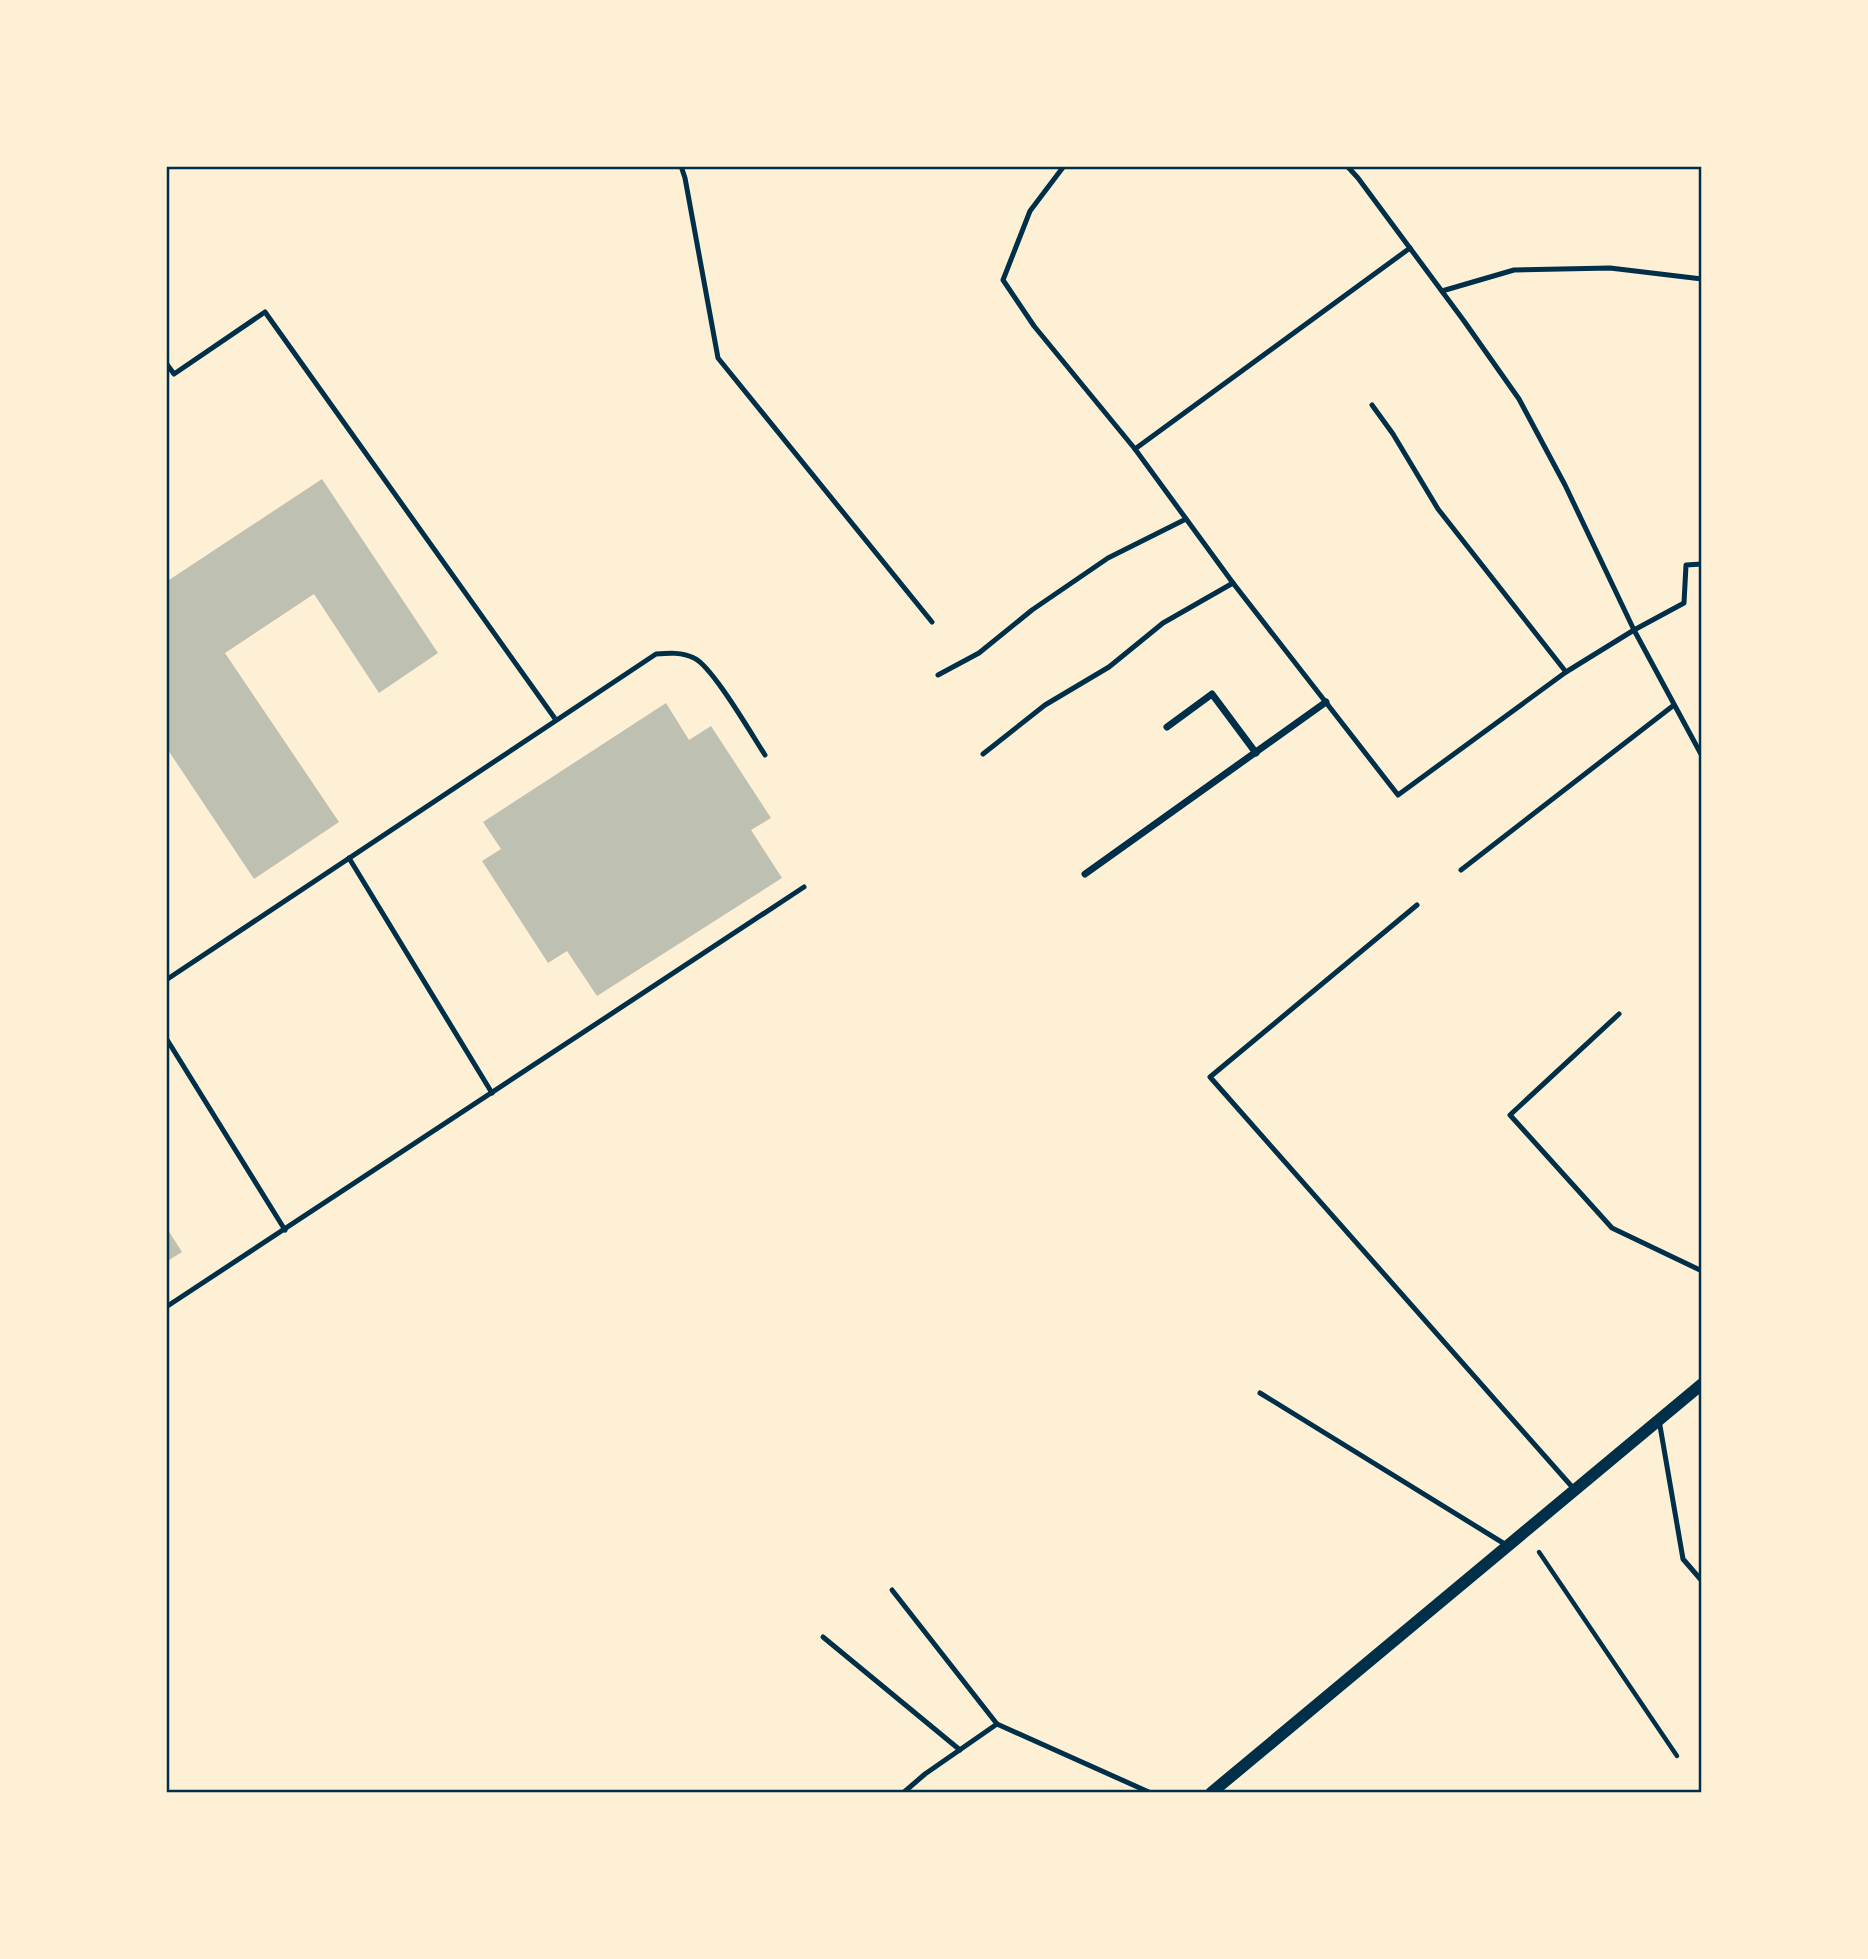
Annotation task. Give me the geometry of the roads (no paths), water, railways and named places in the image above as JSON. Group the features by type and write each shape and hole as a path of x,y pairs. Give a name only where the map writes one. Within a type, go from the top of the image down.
{"street":[{"path":"1167,727 1212,694 1256,753"},
{"path":"1085,874 1326,702"},
{"path":"1211,1793 1702,1384"}],"lane":[{"path":"681,166 718,358 932,622"},
{"path":"1064,166 1030,211 1003,280 1034,326 1135,449 1233,583 1398,795 1566,672 1634,630 1685,603 1686,565 1702,564"},
{"path":"1347,166 1410,247 1519,399 1565,485 1634,630 1702,756"},
{"path":"1135,449 1410,247"},
{"path":"1442,291 1514,270 1610,268 1702,279"},
{"path":"166,379 265,312 556,720"},
{"path":"166,363 174,374"},
{"path":"1372,405 1393,434 1438,509 1566,672"},
{"path":"938,675 979,653 1032,610 1108,558 1186,519"},
{"path":"983,754 1045,705 1109,667 1163,623 1233,583"},
{"path":"166,980 656,654 674,652 696,658 709,672 765,755"},
{"path":"1461,870 1674,705"},
{"path":"349,858 492,1093"},
{"path":"166,1307 804,887"},
{"path":"1418,905 1210,1077 1574,1489"},
{"path":"1619,1014 1510,1115 1612,1228 1702,1271"},
{"path":"166,1038 285,1230"},
{"path":"1260,1394 1508,1546"},
{"path":"1660,1420 1683,1559 1702,1581"},
{"path":"892,1590 997,1724 1151,1793"},
{"path":"823,1637 960,1750"},
{"path":"903,1793 925,1774 997,1724"}]}
